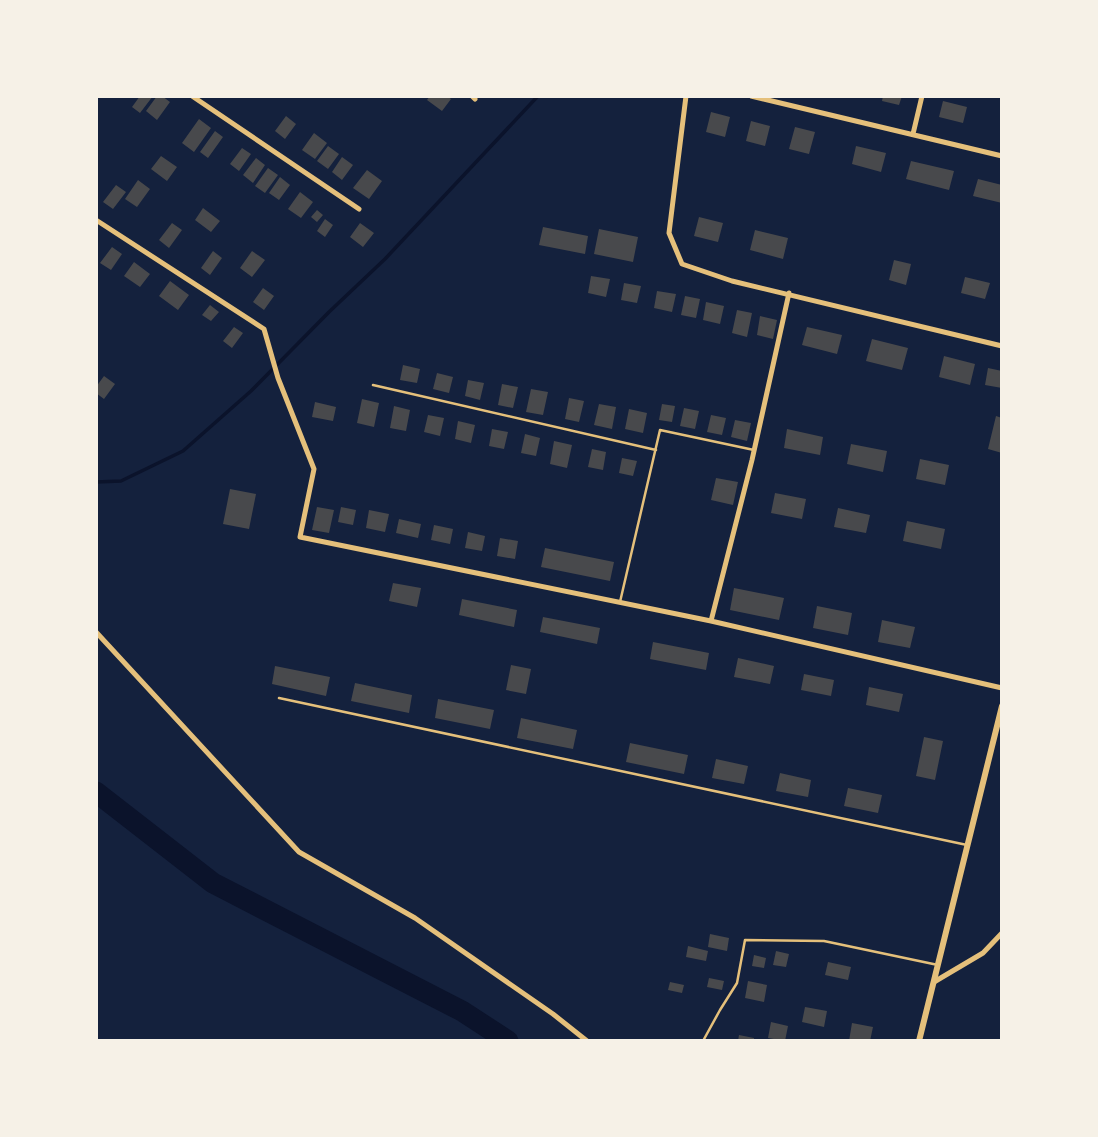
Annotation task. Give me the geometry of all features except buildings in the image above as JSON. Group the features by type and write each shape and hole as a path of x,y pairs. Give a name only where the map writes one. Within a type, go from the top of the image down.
{"street":[{"path":"192,96 359,209"},
{"path":"687,96 669,233 682,264 732,281 1002,346"},
{"path":"751,96 1002,156"},
{"path":"914,134 922,96"},
{"path":"96,220 264,329 278,378 314,469 300,537 711,621 1002,688"},
{"path":"711,621 754,450 789,293"},
{"path":"96,632 299,852 415,918 553,1014 587,1041"},
{"path":"919,1041 1002,706"},
{"path":"934,982 983,953 1002,933"}],"lane":[{"path":"373,385 656,450"},
{"path":"620,602 660,430 754,450"},
{"path":"279,698 967,845"},
{"path":"703,1041 737,983 745,940 824,941 938,965"}],"waterway":[{"path":"96,482 121,481 183,451 251,391 385,259 538,96"},
{"path":"96,792 213,883 462,1011 508,1041"}]}
